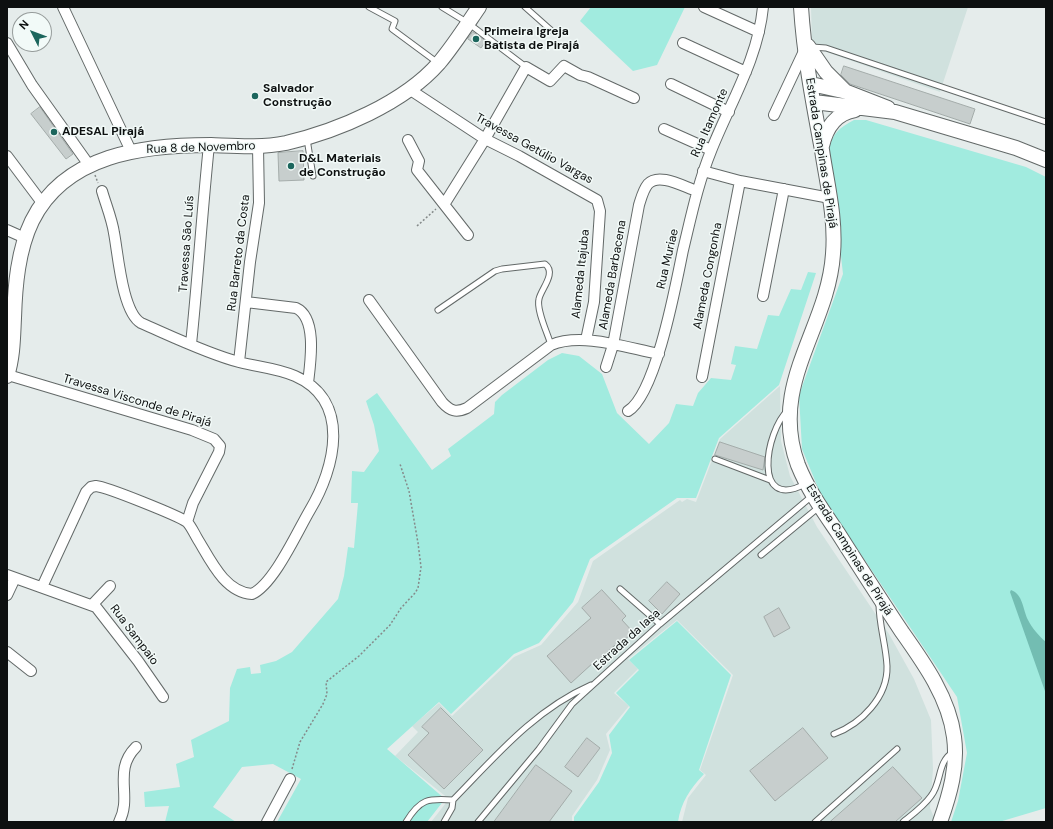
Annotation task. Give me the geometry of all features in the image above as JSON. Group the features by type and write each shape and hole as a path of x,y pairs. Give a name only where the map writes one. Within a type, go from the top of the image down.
{"main road":[{"name":"Rua 8 de Novembro","path":"7,375 13,345 17,276 25,238 33,220 43,204 57,189 89,164 131,151 209,145 258,147 306,137 337,127 374,110 409,89 438,63 479,7"},
{"name":"Estrada Campinas de Pirajá","path":"801,7 811,84 830,198 834,241 831,271 824,299 795,376 790,408 794,449 813,495 879,598 919,656 936,686 950,720 955,750 952,781 940,822"},
{"path":"805,44 826,72 847,92"},
{"path":"811,84 847,92 884,106 895,112 1016,148 1046,160"},
{"path":"814,102 868,110 895,112"},
{"path":"822,150 823,141 832,124 842,113 868,110"}],"street":[{"path":"64,7 131,151"},
{"path":"704,7 759,32"},
{"name":"Rua Itamonte","path":"763,7 755,51 703,171 740,181 830,198"},
{"path":"7,43 32,85 89,164"},
{"path":"683,43 746,72"},
{"path":"774,115 805,44"},
{"path":"444,203 485,140 526,67 550,81 564,66 580,75 588,77 634,98"},
{"path":"671,84 729,112"},
{"name":"Travessa Getúlio Vargas","path":"409,89 485,140 593,196 597,200 600,211"},
{"path":"664,129 711,150"},
{"path":"408,140 419,161 417,170 468,235"},
{"name":"Travessa São Luís","path":"192,344 198,281 200,227 209,145"},
{"name":"Rua Barreto da Costa","path":"239,362 250,262 259,203 258,147"},
{"path":"7,156 43,204"},
{"name":"Rua Muriae","path":"628,411 637,402 659,354 703,171"},
{"name":"Alameda Barbacena","path":"606,367 613,345 639,205 646,188 653,180 662,179 697,191"},
{"name":"Alameda Congonha","path":"702,377 740,181"},
{"path":"764,296 784,189"},
{"path":"42,587 86,492 91,487 101,486 187,522 218,572 232,587 240,592 252,594 264,587 276,570 314,504 326,477 332,458 334,441 332,424 326,402 322,396 308,383 295,376 270,368 239,362 141,323 135,318 120,276 114,232 102,191"},
{"name":"Alameda Itajuba","path":"586,340 594,302 600,211"},
{"path":"7,230 25,238"},
{"path":"369,300 449,410 461,411 467,408 551,345 560,342 577,339 586,340 659,354"},
{"path":"246,302 296,308 302,312 309,328 312,350 308,383"},
{"name":"Travessa Visconde de Pirajá","path":"7,375 184,428 214,439 220,446 220,452 191,507 187,522"},
{"path":"7,595 11,576"},
{"name":"Rua Sampaio","path":"11,576 92,605 98,610 138,661 163,697"},
{"path":"92,605 110,586"},
{"path":"7,652 31,671"},
{"path":"119,822 125,805 123,785 125,764 129,754 136,747"},
{"path":"267,822 290,779"}],"lane":[{"path":"370,7 395,21 392,29 438,63"},
{"path":"442,7 468,23 526,67"},
{"path":"525,7 552,31"},
{"path":"805,44 826,48 1046,122"},
{"path":"306,137 313,176"},
{"path":"438,310 495,271 545,264 548,269 547,283 540,294 538,304 551,345"},
{"path":"770,480 768,463 772,438 777,423 790,408"},
{"path":"715,459 770,480 778,488 813,495 761,555"},
{"name":"Estrada da Iasa","path":"478,822 539,749 572,704 660,624 813,495"},
{"path":"620,589 660,624"},
{"path":"834,734 853,725 861,719 876,699 884,683 887,666 879,613 879,598"},
{"path":"444,822 452,808 453,800 521,730 568,695 595,683"},
{"path":"815,822 897,749"},
{"path":"903,822 931,796 938,784 944,762 955,750"},
{"path":"406,822 415,808 426,800 453,800"}],"path":[{"path":"89,164 102,191"},
{"path":"417,226 444,203"},
{"path":"290,779 300,742 323,704 327,694 326,682 359,656 390,625 401,608 418,588 421,567 418,543 409,491 400,464"}],"shaded area":[{"path":"591,7 685,7 657,65 633,71 580,21"},
{"path":"811,7 968,7 940,92 818,49 812,43"},
{"path":"854,120 866,120 1026,167 1046,177 1046,808 999,822 951,822 958,801 967,753 957,697 821,495 802,449 799,395 843,274 829,149 832,139 837,132"},
{"path":"808,272 816,273 779,385 719,438 696,498 677,498 590,559 573,602 539,643 514,654 451,714 439,702 387,749 445,799 427,822 277,822 301,779 273,764 242,767 213,807 236,822 165,822 169,806 145,807 144,792 180,787 176,764 194,757 191,740 229,721 230,688 237,669 250,667 251,674 261,673 260,665 276,661 292,652 338,599 344,576 348,547 354,548 358,503 351,503 352,471 364,472 379,451 374,425 366,401 377,393 432,470 451,456 448,449 494,414 495,402 502,395 548,360 562,353 579,356 602,374 617,413 649,444 669,423 676,404 693,406 698,393 711,378 731,380 736,365 731,364 735,346 757,349 768,315 779,316 791,289 801,290"},
{"path":"780,386 781,441 790,476 817,527 889,634 914,679 931,720 933,769 930,808 936,822 682,822 688,798 706,775 700,770 733,675 677,620 628,659 638,669 614,693 629,706 606,734 610,750 597,780 572,816 572,822 431,822 449,799 395,756 418,732 412,726 439,703 452,716 514,657 541,645 578,602 593,561 680,500 682,502 687,499 696,502 720,439"},
{"path":"1011,590 1018,595 1028,620 1038,635 1046,642 1046,694 1010,592"},
{"path":"677,621 731,675 699,770 704,774 687,796 681,808 678,822 574,822 574,817 599,782 612,753 609,735 630,707 616,693 639,670 629,660"}],"building":[{"name":"Primeira Igreja Batista de Pirajá","path":"473,32 486,41 481,48 468,39"},
{"path":"844,66 975,109 970,124 850,84 841,75"},
{"name":"ADESAL Pirajá","path":"40,107 73,154 66,159 31,114"},
{"name":"D&L Materiais de Construção","path":"303,151 304,180 279,181 278,153"},
{"path":"720,442 765,457 763,470 715,455"},
{"path":"667,582 680,594 662,614 649,601"},
{"path":"602,590 626,616 622,620 633,632 617,647 615,645 595,663 594,662 571,683 547,656 591,618 582,608"},
{"path":"779,608 790,628 774,637 764,617"},
{"path":"441,708 483,750 444,789 408,755 429,733 422,727"},
{"path":"803,728 828,758 775,801 750,771"},
{"path":"587,738 600,748 578,777 565,767"},
{"path":"536,765 572,791 549,822 494,822"},
{"path":"893,767 922,798 895,822 830,822"}],"place":[{"name":"Primeira Igreja Batista de Pirajá","path":"476,39"},
{"name":"Salvador Construção","path":"255,96"},
{"name":"ADESAL Pirajá","path":"54,132"},
{"name":"D&L Materiais de Construção","path":"291,166"}]}
